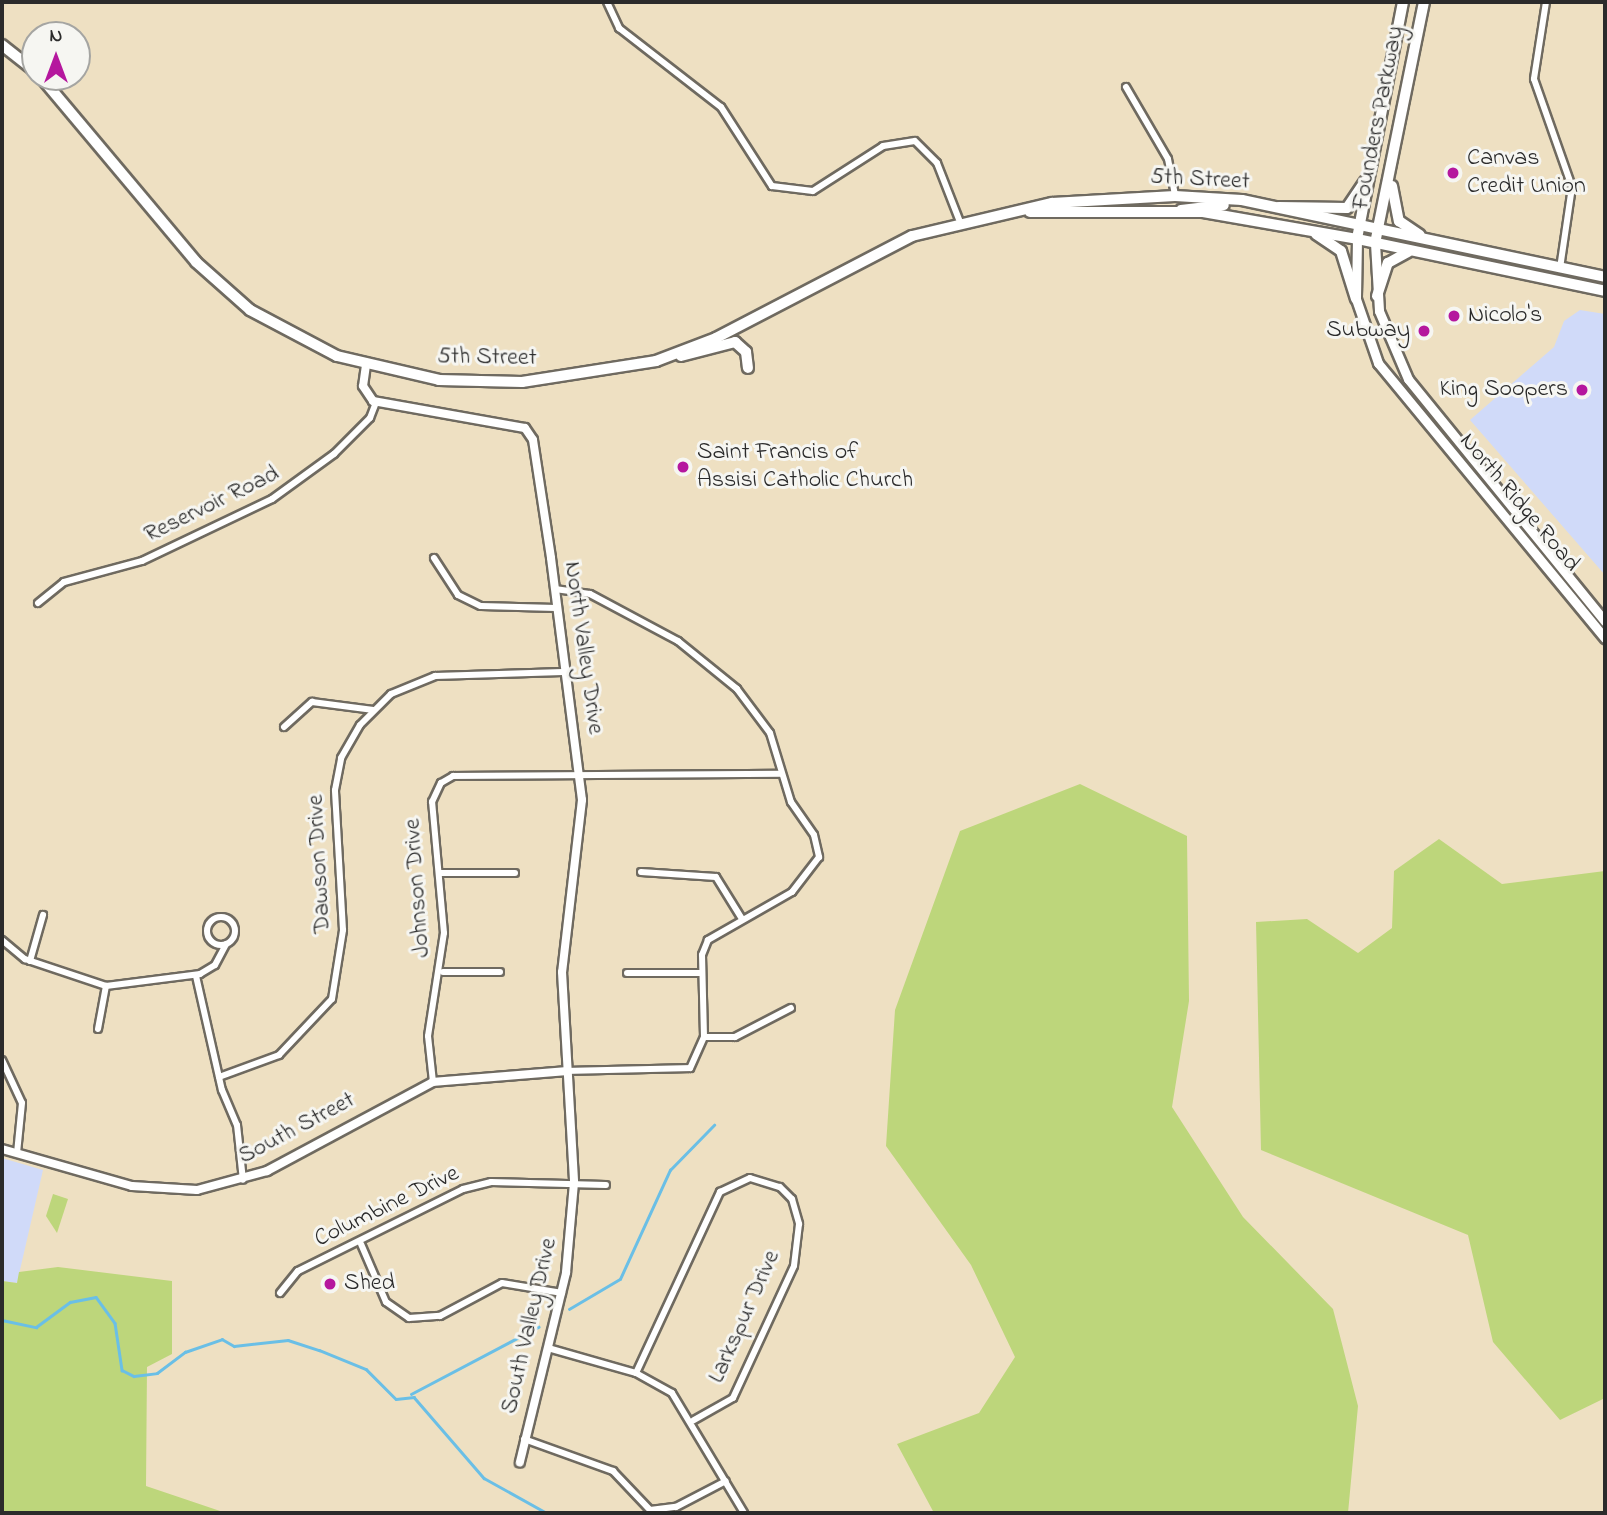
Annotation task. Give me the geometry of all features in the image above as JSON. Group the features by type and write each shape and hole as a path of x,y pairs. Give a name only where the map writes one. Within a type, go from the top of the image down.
{"main road":[{"name":"Founders Parkway","path":"1357,239 1403,2"},
{"name":"Founders Parkway","path":"1375,243 1424,2"},
{"path":"2,45 21,60"},
{"name":"5th Street","path":"53,91 197,262 238,301 296,338 366,365 498,383 598,373 667,357 737,327 870,253 960,222 1019,212 1052,203 1175,196 1298,210 1436,242"},
{"path":"1394,154 1395,213 1403,225 1436,242 1605,277"},
{"path":"1279,207 1347,208 1371,168"},
{"path":"1072,212 1175,196"},
{"path":"1181,211 1195,204 1298,210"},
{"name":"5th Street","path":"1019,212 1181,211 1306,229 1605,292"},
{"path":"1306,229 1340,251 1356,299"},
{"name":"North Ridge Road","path":"1357,239 1356,299 1364,336 1391,382 1605,638"},
{"name":"North Ridge Road","path":"1375,243 1377,296 1389,342 1415,390 1605,621"},
{"path":"1377,296 1394,257 1430,254"},
{"path":"667,357 735,342 746,352 748,368"}],"street":[{"path":"607,2 620,28 721,107 772,186 813,191 883,145 915,141 937,163 960,222"},
{"path":"1546,2 1534,79 1572,187 1560,268"},
{"path":"1126,87 1168,159 1175,196"},
{"path":"366,365 363,390 376,402"},
{"name":"North Valley Drive","path":"376,402 411,403 525,428 533,440 555,589 563,672 580,776 581,830 563,962 567,1071"},
{"name":"Reservoir Road","path":"38,603 64,582 142,561 272,499 334,454 370,418 376,402"},
{"path":"434,558 458,594 481,606 556,608"},
{"path":"555,589 590,594 704,659 764,723 780,774 820,857 792,892 708,940 702,973 704,1037 697,1062 677,1072 567,1071"},
{"name":"Dawson Drive","path":"219,1077 279,1055 332,999 344,930 335,783 349,742 373,710 397,691 435,676 563,672"},
{"path":"284,727 312,702 373,710"},
{"name":"Johnson Drive","path":"433,1082 428,1036 443,972 441,873 432,802 441,783 453,776 780,774"},
{"path":"641,872 716,877 742,919"},
{"path":"441,873 515,873"},
{"path":"30,961 43,915"},
{"path":"2,940 30,961 106,986 196,976 215,965 235,928 217,918 208,935 226,944"},
{"path":"443,972 500,972"},
{"path":"627,973 702,973"},
{"path":"196,976 219,1077 236,1125 243,1180"},
{"path":"98,1029 106,986"},
{"path":"704,1037 735,1037 791,1008"},
{"path":"2,1060 22,1103 17,1153"},
{"name":"South Street","path":"2,1149 141,1188 197,1190 243,1180 433,1082 567,1071"},
{"name":"South Valley Drive","path":"520,1462 562,1293 574,1182 567,1071"},
{"name":"Larkspur Drive","path":"636,1373 720,1192 750,1178 780,1187 792,1199 799,1224 794,1266 733,1398 694,1420"},
{"name":"Columbine Drive","path":"280,1293 298,1271 361,1244 463,1189 491,1182 574,1182 606,1185"},
{"path":"361,1244 386,1302 409,1318 440,1316 502,1283 562,1293"},
{"path":"548,1348 636,1373 672,1393 694,1420 744,1513"},
{"path":"524,1439 613,1471 650,1510 676,1507 726,1481"}],"shaded area":[{"path":"1580,310 1605,314 1605,575 1470,420 1554,347 1564,321"},
{"path":"2,1158 43,1170 17,1283 2,1281"}],"green space":[{"path":"1080,784 1187,836 1189,1001 1172,1107 1243,1217 1333,1309 1358,1406 1348,1513 934,1513 897,1444 979,1413 1015,1357 971,1265 886,1146 895,1010 960,831"},
{"path":"1439,839 1502,884 1605,871 1603,1399 1560,1420 1493,1342 1468,1235 1261,1150 1256,922 1307,919 1358,953 1392,928 1394,871"},
{"path":"53,1194 68,1199 57,1233 46,1216"},
{"path":"58,1267 172,1281 172,1354 147,1367 146,1486 226,1513 2,1513 2,1281 17,1283 19,1272"}],"waterway":[{"path":"569,1309 620,1279 670,1170 714,1125"},
{"path":"2,1320 36,1327 70,1302 96,1297 115,1323 122,1370 134,1376 157,1373 185,1352 222,1339 234,1346 288,1340 319,1350 366,1369 396,1399 414,1397 484,1478 547,1513"},
{"path":"411,1394 538,1327"}],"place":[{"name":"Canvas Credit Union","path":"1453,173"},
{"name":"Nicolo's","path":"1454,316"},
{"name":"Subway","path":"1424,331"},
{"name":"King Soopers","path":"1582,390"},
{"name":"Saint Francis of Assisi Catholic Church","path":"683,467"},
{"name":"Shed","path":"330,1284"}]}
